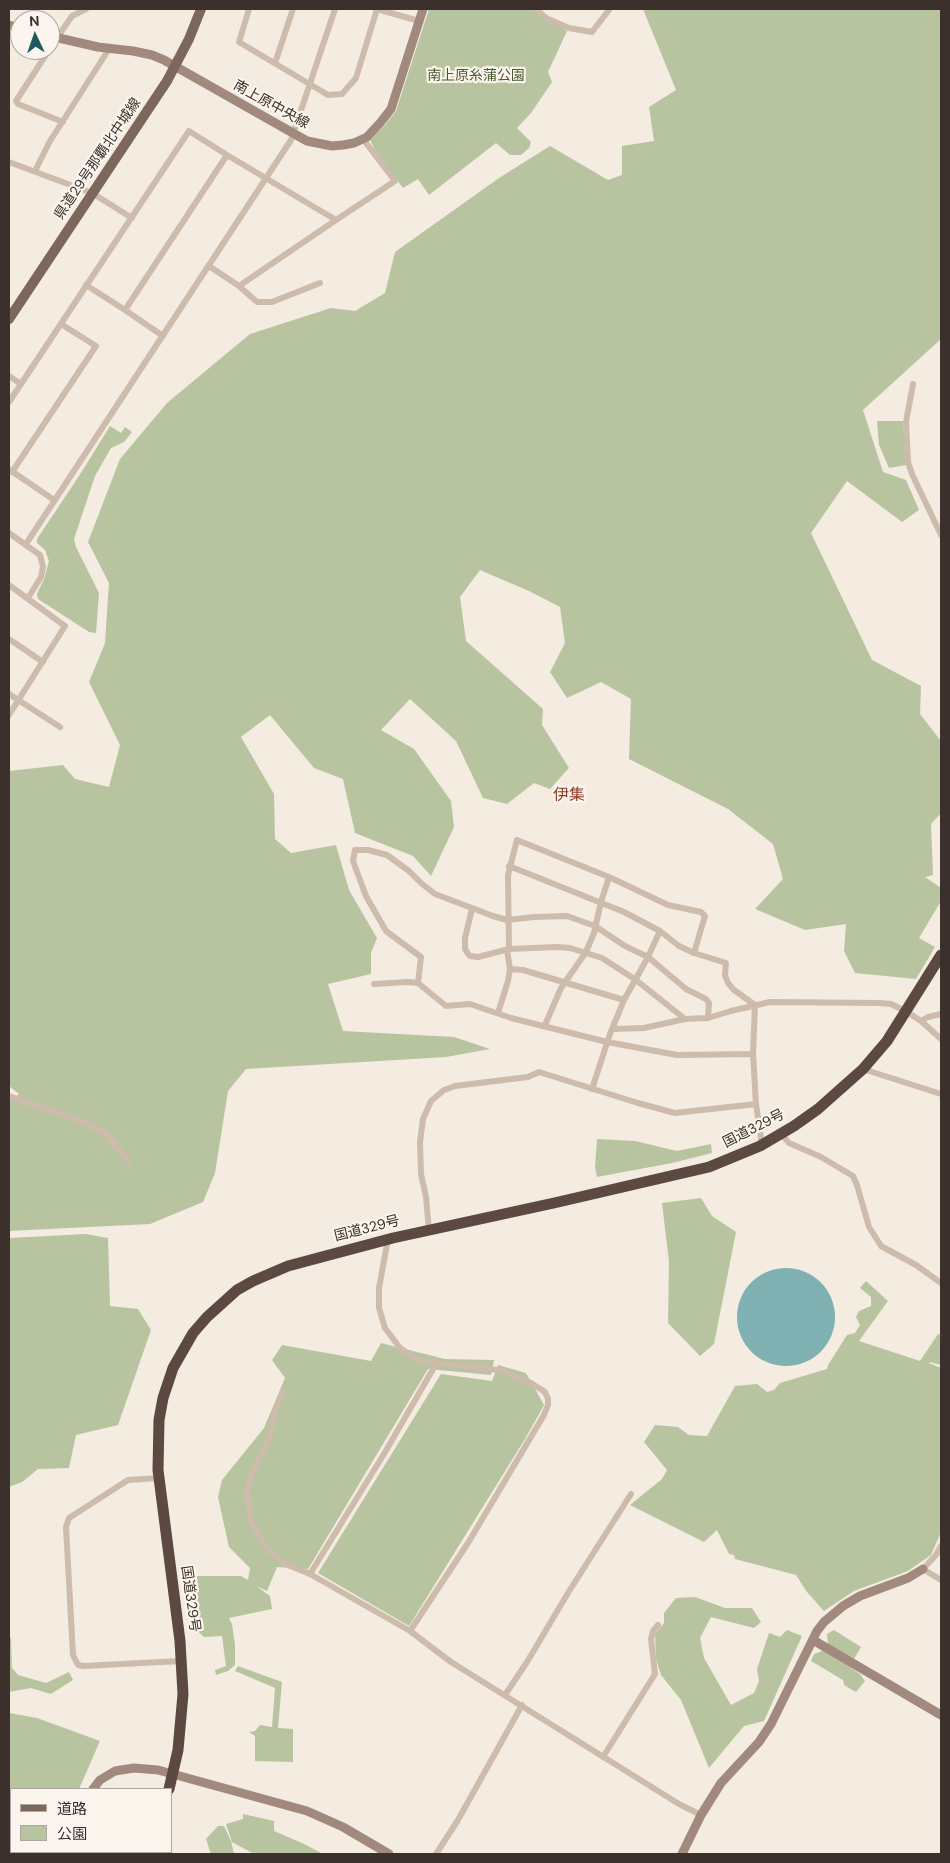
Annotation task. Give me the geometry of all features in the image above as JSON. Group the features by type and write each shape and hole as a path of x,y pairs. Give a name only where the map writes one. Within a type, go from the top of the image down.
{"highway":[{"name":"国道329号","path":"170,1788 178,1742 182,1694 181,1661 159,1478 159,1420 168,1383 183,1350 207,1317 237,1290 270,1273 330,1254 388,1239 554,1204 709,1167 762,1145 818,1109 863,1070 887,1041 907,1012 941,956"}],"main road":[{"name":"県道29号那覇北中城線","path":"9,319 162,88 175,66 201,9"}],"street":[{"path":"60,29 72,16 86,9"},
{"path":"249,9 239,42 328,95 342,94 352,85 356,78 377,9 419,21"},
{"path":"275,63 293,9"},
{"path":"26,544 267,179 294,135 336,9"},
{"name":"南上原中央線","path":"60,38 109,49 145,53 164,60 294,135 307,141 332,146 363,139 380,124 391,109 423,9"},
{"path":"536,9 554,22 570,28 592,32 609,10"},
{"path":"36,171 50,141 109,49"},
{"path":"42,60 16,101 18,104 63,122"},
{"path":"9,402 188,131 336,220"},
{"path":"239,286 394,181 363,139"},
{"path":"125,310 227,156"},
{"path":"9,162 92,193 132,218"},
{"path":"208,266 239,286 257,302 272,302 320,283"},
{"path":"86,285 163,336"},
{"path":"54,500 10,471 96,346 61,324"},
{"path":"9,376 20,384"},
{"path":"913,384 906,422 908,462 941,536"},
{"path":"9,533 40,555 43,566 41,577 28,598"},
{"path":"9,585 65,626 9,715"},
{"path":"9,639 43,662"},
{"path":"9,694 60,727"},
{"path":"498,1013 510,968 507,920 508,875 517,840 609,877 668,905 701,912 705,916 694,953"},
{"path":"418,983 421,957 386,932 366,896 353,861 355,850 368,850 387,855 410,871 435,894 472,909 507,920 567,916 595,926 625,946 648,957 686,989 706,1000 708,1004 708,1018"},
{"path":"509,866 624,912 660,931 679,946 726,963 725,975 728,983 734,990 755,1005"},
{"path":"545,1026 564,983 586,952 609,877"},
{"path":"472,909 465,938 465,949 470,956 478,957 508,950 556,947 586,952 602,958 636,980 685,1019"},
{"path":"592,1089 607,1042 624,1000 660,931"},
{"path":"510,968 523,970 624,1000"},
{"path":"374,984 418,983 446,1006 470,1004 607,1042 677,1055 753,1054"},
{"path":"613,1029 644,1028 685,1019 708,1018 770,1002 879,1003 891,1004 907,1012 921,1021 941,1039"},
{"path":"755,1005 753,1054 756,1104 762,1145"},
{"path":"921,1021 941,1014"},
{"path":"863,1070 941,1094"},
{"path":"429,1230 426,1197 421,1174 420,1142 423,1119 431,1101 444,1090 455,1086 528,1077 539,1072 675,1113 756,1104"},
{"path":"9,1096 81,1121 104,1132 129,1162"},
{"path":"781,1134 787,1141 821,1157 853,1176 870,1227 882,1246 916,1265 941,1283"},
{"path":"388,1239 379,1288 379,1308 385,1328 400,1348 419,1361 498,1370 539,1387 545,1392 548,1399 548,1405 468,1543 410,1630"},
{"path":"310,1574 380,1462 436,1364"},
{"path":"283,1391 276,1408 268,1439 252,1473 247,1492 247,1506 251,1521 267,1550 283,1563 310,1574 410,1630 451,1662 679,1804 701,1814"},
{"path":"159,1478 128,1480 69,1518 66,1527 73,1656 78,1665 84,1666 181,1661"},
{"path":"505,1695 532,1655 568,1593 631,1494"},
{"path":"682,1854 701,1814 721,1783 759,1742 771,1724 824,1622 843,1606 860,1596 908,1578 923,1569 936,1555 941,1546"},
{"path":"923,1569 941,1580"},
{"path":"604,1757 655,1674 652,1639 653,1631 658,1625"},
{"path":"813,1640 941,1715"},
{"path":"436,1854 458,1820 522,1705"},
{"path":"94,1788 103,1777 123,1769 142,1768 174,1774 308,1811 342,1827 390,1854"}],"green space":[{"name":"南上原糸蒲公園","path":"429,9 536,9 546,18 567,31 548,72 552,82 531,113 517,128 531,142 529,148 521,155 510,155 496,143 429,195 418,179 403,188 376,152 370,140 396,111"},
{"path":"643,9 941,9 941,339 863,410 883,472 906,480 919,510 902,522 847,481 811,533 872,660 921,686 920,714 941,741 941,813 931,824 933,875 925,877 941,888 941,901 919,938 935,947 916,979 855,973 844,951 846,924 805,930 755,909 783,879 773,844 728,809 629,759 631,699 601,682 567,698 550,672 565,643 560,607 529,591 480,570 460,597 466,641 543,709 542,725 569,768 550,789 534,783 507,804 483,798 456,741 410,699 381,730 414,749 451,801 454,827 431,876 413,856 355,833 343,779 314,768 270,715 241,737 274,794 275,839 291,853 336,845 349,890 377,938 371,953 371,974 328,984 343,1031 454,1037 490,1049 446,1057 246,1069 228,1091 215,1173 203,1202 150,1224 9,1231 9,1101 19,1094 9,1086 9,771 63,765 75,779 109,787 120,745 89,682 105,643 109,583 88,542 120,459 167,403 250,334 331,308 355,311 385,293 395,252 499,178 550,146 608,180 622,175 622,146 654,141 649,107 676,90"},
{"path":"877,421 903,421 906,465 889,468 879,445"},
{"path":"110,426 121,433 125,427 132,432 124,442 111,448 95,476 74,539 76,547 99,593 96,633 89,632 38,599 37,594 49,561 45,550 37,543 37,539"},
{"path":"597,1139 635,1141 677,1151 711,1144 712,1153 672,1163 597,1177 595,1167"},
{"path":"701,1198 712,1216 736,1232 714,1344 700,1356 668,1323 669,1262 662,1203"},
{"path":"86,1234 108,1238 110,1306 138,1309 151,1330 118,1425 76,1435 69,1468 38,1469 22,1482 9,1487 9,1238"},
{"path":"866,1281 888,1301 859,1341 920,1361 938,1334 941,1335 941,1365 929,1363 941,1368 941,1532 931,1555 908,1571 854,1591 824,1611 807,1592 796,1575 735,1559 734,1555 729,1554 717,1530 704,1542 630,1505 662,1479 667,1470 644,1442 655,1425 678,1427 689,1435 707,1436 735,1386 757,1384 767,1392 774,1390 780,1383 827,1369 847,1335 855,1333 860,1325 856,1317 859,1311 871,1306 871,1297 860,1288"},
{"path":"381,1343 445,1359 494,1360 491,1375 428,1369 308,1569 277,1567 267,1591 256,1586 270,1596 272,1609 229,1618 232,1624 235,1645 235,1665 228,1671 216,1675 215,1670 226,1666 222,1636 204,1637 193,1627 183,1576 241,1576 248,1580 250,1568 229,1547 218,1497 222,1480 264,1428 285,1378 272,1360 282,1345 371,1361"},
{"path":"498,1365 526,1373 544,1405 525,1439 409,1626 318,1573 441,1374 492,1381"},
{"path":"695,1597 725,1608 752,1608 761,1622 754,1628 711,1617 700,1638 704,1658 731,1705 754,1693 759,1681 757,1669 769,1633 780,1637 787,1630 802,1636 764,1721 744,1726 709,1768 681,1700 661,1675 656,1659 655,1634 664,1623 664,1613 676,1598"},
{"path":"834,1630 861,1647 854,1659 828,1644 827,1634"},
{"path":"9,1637 11,1638 12,1668 18,1675 46,1683 69,1672 73,1680 51,1694 31,1688 9,1692"},
{"path":"825,1650 860,1674 865,1681 856,1692 844,1685 843,1680 811,1661 814,1654"},
{"path":"238,1666 282,1682 278,1728 293,1729 293,1762 255,1761 255,1736 249,1732 255,1731 260,1725 272,1727 275,1688 235,1671"},
{"path":"9,1713 37,1718 100,1741 79,1788 10,1788 10,1853 52,1853 9,1854"},
{"path":"243,1814 274,1821 274,1831 323,1854 254,1854 232,1842 226,1824 243,1819"},
{"path":"218,1826 224,1826 231,1841 234,1854 211,1854 206,1839"}],"water":[{"path":"786,1268 796,1269 813,1276 827,1290 834,1307 834,1327 827,1344 813,1358 796,1365 786,1366 776,1365 759,1358 745,1344 738,1327 737,1317 738,1307 745,1290 759,1276 776,1269"}],"district":[{"name":"伊集","path":"569,796"}]}
